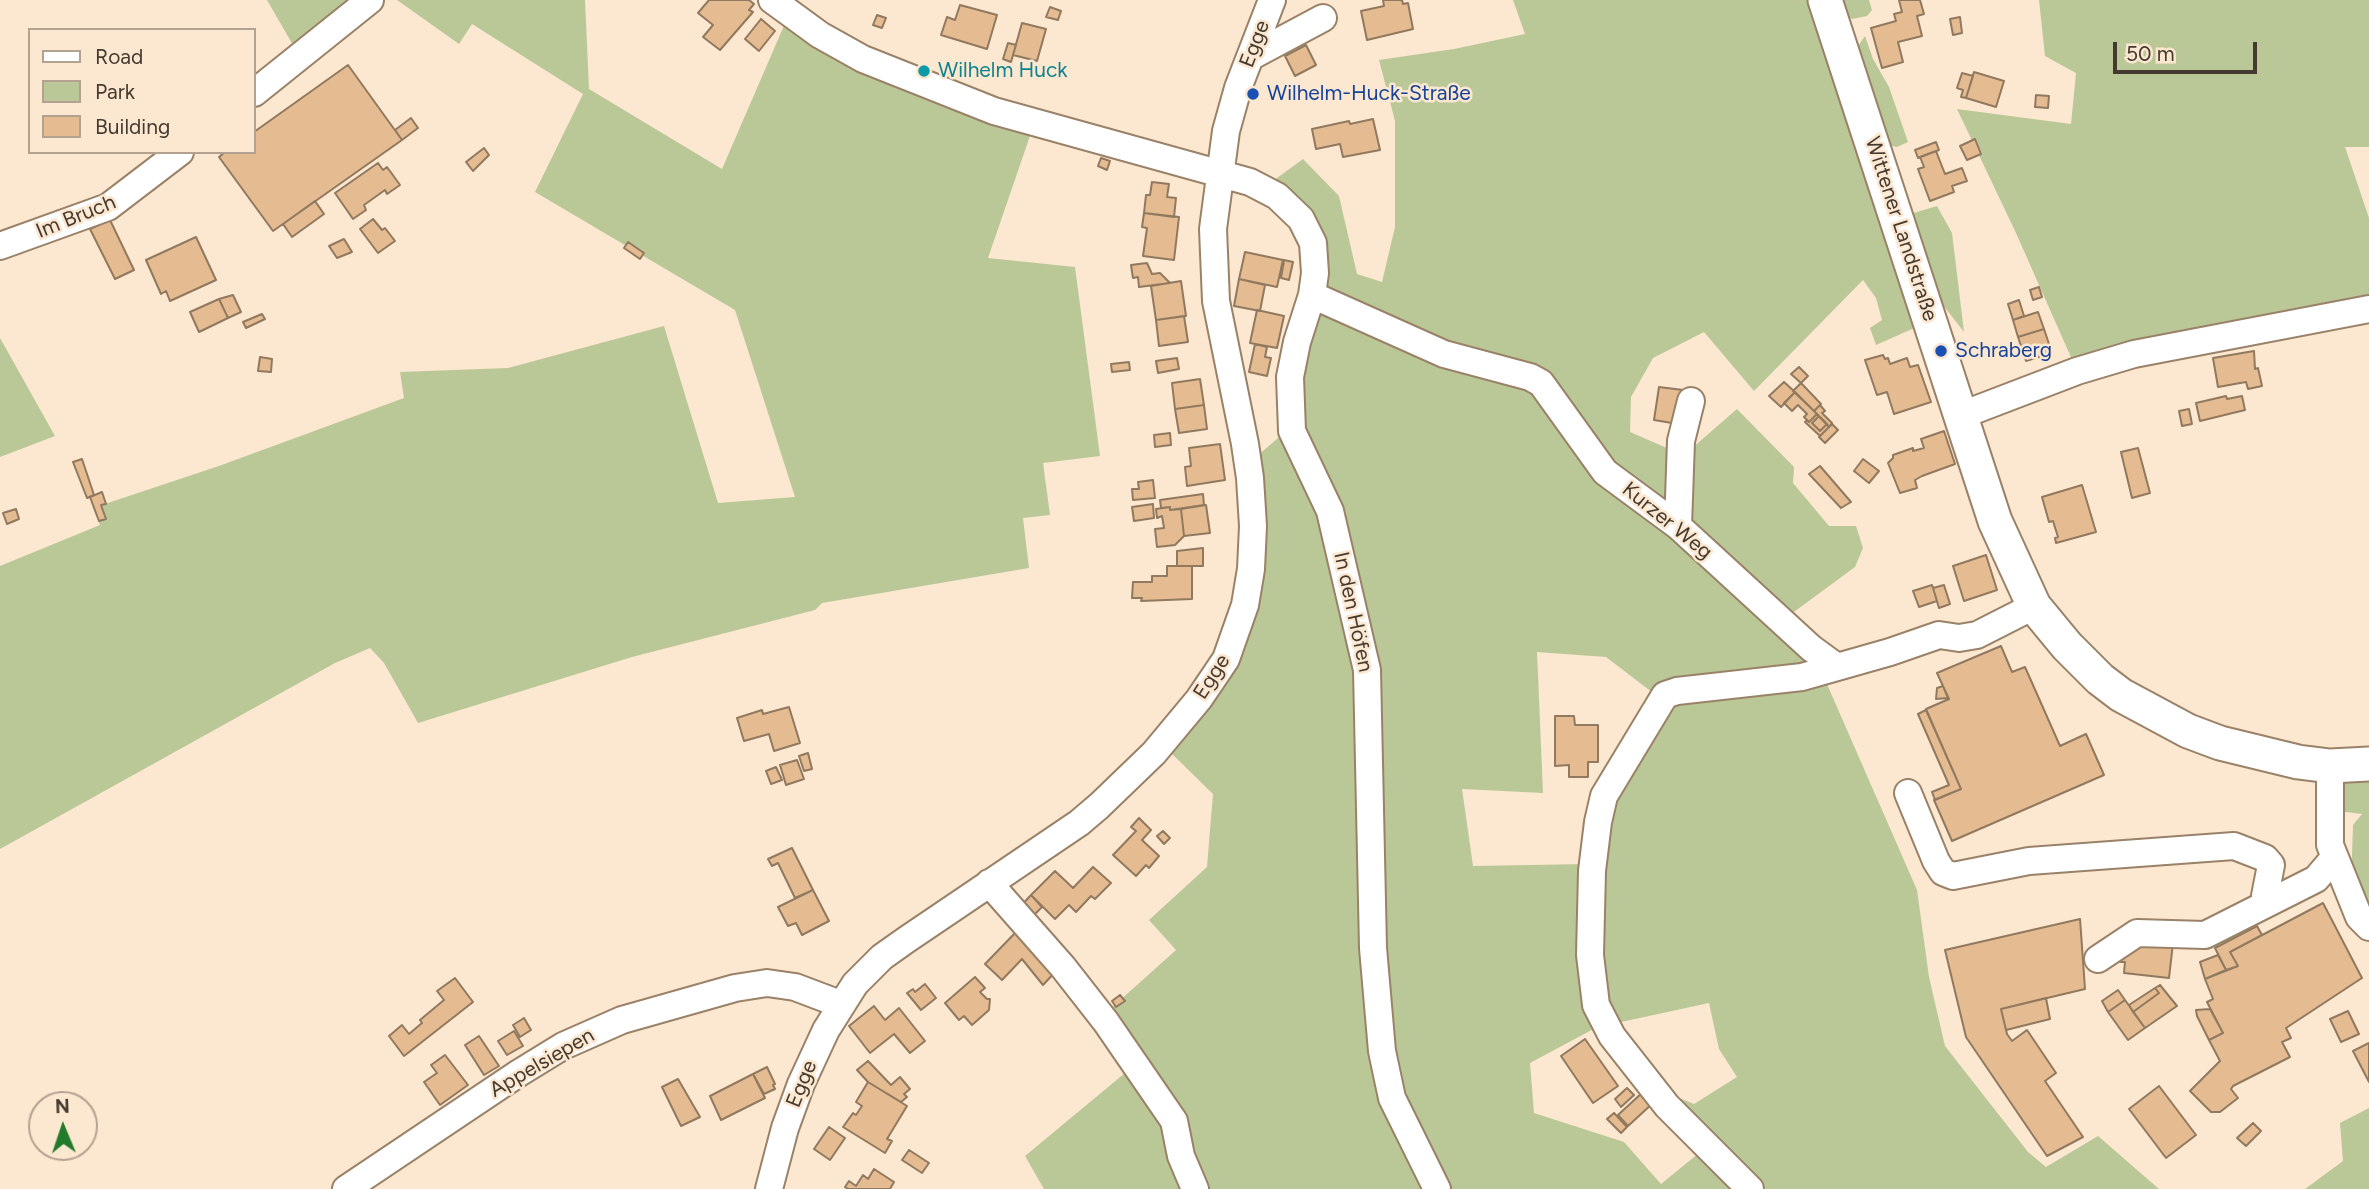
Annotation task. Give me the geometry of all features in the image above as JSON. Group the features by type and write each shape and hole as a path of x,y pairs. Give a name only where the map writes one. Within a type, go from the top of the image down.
{"main road":[{"name":"Wittener Landstraße","path":"1825,0 1995,521 2034,606 2067,646 2100,679 2121,695 2188,731 2262,754 2330,765 2369,764"}],"street":[{"path":"256,91 370,0"},
{"path":"772,0 820,35 863,59 993,111 1219,172"},
{"name":"Egge","path":"769,1189 785,1128 801,1084 840,1004 855,984 882,957 1079,823 1133,775 1207,688 1226,659 1235,639 1248,588 1253,526 1248,464 1215,288 1213,229 1219,172 1232,105 1272,0"},
{"path":"1250,57 1323,18"},
{"name":"Im Bruch","path":"0,246 108,207 177,154"},
{"name":"In den Höfen","path":"1219,172 1250,182 1277,196 1301,219 1313,243 1315,273 1312,295 1297,342 1290,377 1292,432 1330,511 1367,670 1373,948 1382,1051 1392,1098 1437,1189"},
{"name":"Kurzer Weg","path":"1312,295 1444,354 1530,377 1541,383 1605,472 1678,526 1811,648 1837,667"},
{"path":"1962,415 2077,371 2134,354 2369,310"},
{"path":"1678,526 1681,441 1691,401"},
{"path":"1749,1189 1668,1106 1612,1037 1596,1004 1590,955 1592,871 1604,796 1665,695 1677,691 1802,677 1939,635 1959,638 1977,635 2034,606"},
{"path":"1889,672 1948,648 1959,638"},
{"path":"2330,765 2330,845 2359,917 2369,927"},
{"path":"1908,793 1936,861 1943,872 1953,876 2029,861 2234,846 2264,858 2271,865 2265,896"},
{"path":"2098,959 2137,933 2205,935 2316,879 2334,858"},
{"path":"989,883 1072,978 1106,1022 1174,1121 1181,1156 1195,1189"},
{"name":"Appelsiepen","path":"346,1189 530,1066 563,1046 621,1020 734,988 767,983 795,987 840,1004"}],"green space":[{"path":"267,0 360,0 297,52"},
{"path":"397,0 585,0 589,89 722,169 786,21 1031,133 988,258 1075,267 1100,456 1043,463 1050,515 1023,518 1029,568 822,603 815,610 632,657 418,723 384,663 370,648 335,663 0,849 0,566 100,525 93,508 219,466 404,398 400,372 508,368 664,326 718,503 795,497 735,310 535,192 583,94 472,24 459,44"},
{"path":"1513,0 1812,0 1921,325 1876,345 1870,328 1882,320 1876,298 1863,280 1754,391 1704,332 1653,358 1631,397 1630,432 1676,452 1675,518 1610,469 1553,391 1531,371 1523,370 1527,382 1539,388 1602,477 1676,533 1807,654 1824,666 1676,685 1657,696 1606,657 1537,652 1543,793 1462,789 1473,866 1586,864 1586,953 1593,1006 1601,1025 1530,1063 1534,1113 1624,1142 1661,1184 1715,1140 1662,1091 1694,1104 1737,1077 1719,1049 1709,1003 1612,1024 1601,1003 1595,954 1598,865 1604,823 1611,797 1668,700 1823,675 1917,890 1929,977 1945,1046 2028,1152 2046,1167 2098,1136 2159,1189 1044,1189 1025,1156 1131,1068 1098,1020 1176,950 1149,920 1207,867 1213,794 1169,751 1223,681 1251,615 1261,561 1261,495 1256,457 1285,432 1299,432 1297,377 1322,291 1319,242 1311,217 1287,189 1273,181 1303,159 1339,196 1357,274 1382,282 1395,227 1395,121 1379,60 1454,49 1525,34"},
{"path":"1837,0 1869,0 1872,10 1867,16 1852,19 1841,12"},
{"path":"2039,0 2369,0 2369,147 2345,147 2369,218 2369,296 2074,364 1957,109 2071,124 2076,73 2045,56"},
{"path":"1865,36 1873,59 1889,87 1908,142 1897,147 1883,144 1852,55"},
{"path":"1937,206 1952,233 1964,332 1929,287 1907,215"},
{"path":"0,338 55,436 0,457"},
{"path":"1737,409 1794,467 1793,483 1829,526 1856,526 1863,548 1855,567 1787,617 1684,524 1683,456"},
{"path":"2369,777 2369,910 2351,885 2353,825 2362,814 2338,811 2338,794 2349,778"},
{"path":"2369,1108 2369,1189 2305,1189 2343,1161 2340,1123"}],"building":[{"path":"709,0 749,0 754,4 749,10 753,12 720,50 703,37 713,25 698,13"},
{"path":"1383,0 1402,0 1403,4 1408,3 1413,29 1367,40 1361,11 1384,6"},
{"path":"1899,0 1920,0 1924,14 1917,16 1922,36 1898,42 1903,62 1882,68 1871,28 1896,21 1894,14 1902,12"},
{"path":"960,5 997,15 987,49 941,35 947,17 955,20"},
{"path":"1050,7 1061,11 1058,20 1046,17"},
{"path":"877,15 886,18 882,28 873,25"},
{"path":"1960,17 1962,33 1953,35 1950,19"},
{"path":"761,19 775,31 759,51 745,39"},
{"path":"1022,23 1046,29 1037,61 1013,55"},
{"path":"1008,43 1016,45 1011,62 1003,59"},
{"path":"1306,45 1316,65 1295,76 1285,56"},
{"path":"348,65 402,140 273,231 219,157 223,154 256,154 256,131"},
{"path":"1974,72 2004,81 1996,107 1966,98"},
{"path":"1962,73 1973,76 1966,98 1961,97 1963,90 1957,88"},
{"path":"2036,95 2049,96 2048,108 2035,107"},
{"path":"411,118 418,128 402,140 395,130"},
{"path":"1373,119 1380,150 1343,157 1340,144 1316,149 1312,129"},
{"path":"1975,139 1981,154 1967,160 1960,146"},
{"path":"1936,142 1939,150 1918,158 1915,150"},
{"path":"484,148 489,155 473,171 466,162"},
{"path":"1936,151 1945,174 1962,168 1967,181 1952,186 1954,192 1930,201 1918,169 1924,167 1920,157"},
{"path":"1101,158 1110,161 1107,170 1098,166"},
{"path":"378,163 383,170 387,167 400,185 387,194 385,190 364,205 366,210 353,219 335,193"},
{"path":"1152,182 1169,184 1167,197 1176,198 1174,217 1144,213 1146,195 1150,195"},
{"path":"315,201 324,214 292,237 283,224"},
{"path":"1144,213 1179,217 1174,260 1143,256 1147,228 1142,227"},
{"path":"373,219 382,230 385,228 395,241 378,253 360,229"},
{"path":"110,220 134,270 115,279 90,229"},
{"path":"196,237 216,280 170,301 166,291 161,294 146,260"},
{"path":"344,239 352,252 337,258 329,246"},
{"path":"628,242 644,253 640,259 624,248"},
{"path":"1245,252 1283,260 1277,287 1239,279"},
{"path":"1284,260 1293,262 1289,280 1281,278"},
{"path":"1147,263 1152,274 1160,273 1170,283 1139,287 1138,277 1133,278 1131,265"},
{"path":"1239,279 1265,285 1260,311 1234,306"},
{"path":"1181,281 1186,316 1156,320 1151,286"},
{"path":"2039,287 2042,297 2033,300 2030,290"},
{"path":"233,295 241,312 228,318 219,299"},
{"path":"219,299 228,318 199,332 190,312"},
{"path":"2019,300 2024,316 2013,320 2008,304"},
{"path":"1257,310 1284,316 1277,348 1250,343"},
{"path":"2038,312 2044,329 2018,337 2013,320"},
{"path":"262,314 265,319 246,328 243,322"},
{"path":"1184,316 1188,342 1159,346 1156,320"},
{"path":"2044,329 2052,353 2026,361 2018,337"},
{"path":"1255,344 1267,347 1265,357 1271,358 1267,376 1249,372"},
{"path":"2254,351 2255,369 2258,368 2262,386 2248,389 2246,382 2218,387 2213,358"},
{"path":"1883,355 1885,359 1888,358 1890,364 1907,358 1910,367 1918,365 1931,402 1894,414 1887,392 1877,395 1865,360"},
{"path":"260,357 272,359 271,372 258,371"},
{"path":"1177,358 1179,369 1158,373 1156,361"},
{"path":"1129,362 1130,370 1112,372 1111,364"},
{"path":"1799,367 1808,376 1801,383 1791,374"},
{"path":"1200,379 1204,405 1175,409 1172,383"},
{"path":"1784,382 1795,392 1781,407 1769,396"},
{"path":"1801,383 1821,404 1814,411 1793,391"},
{"path":"1659,387 1683,390 1678,424 1654,420"},
{"path":"1795,392 1817,414 1809,422 1804,417 1807,414 1798,405 1792,411 1784,403"},
{"path":"2226,396 2227,399 2242,396 2245,410 2200,421 2196,403"},
{"path":"1204,405 1207,429 1179,433 1175,409"},
{"path":"1820,405 1825,411 1822,413 1832,423 1829,427 1814,411"},
{"path":"2189,409 2192,424 2182,426 2179,411"},
{"path":"1817,414 1819,416 1812,423 1820,431 1827,424 1829,427 1820,436 1805,422 1809,422"},
{"path":"1819,416 1827,424 1820,431 1812,423"},
{"path":"1832,424 1838,430 1825,443 1819,437"},
{"path":"1944,431 1955,464 1922,476 1915,480 1917,488 1900,493 1888,463 1893,455 1913,448 1913,451 1924,448 1921,439"},
{"path":"1170,433 1171,445 1155,447 1154,435"},
{"path":"1220,444 1225,480 1187,486 1185,467 1191,466 1189,448"},
{"path":"2138,448 2150,493 2132,498 2121,452"},
{"path":"82,459 94,495 87,498 73,462"},
{"path":"1863,459 1879,471 1869,483 1854,471"},
{"path":"1820,466 1851,502 1841,508 1809,474"},
{"path":"1153,480 1155,498 1133,500 1132,489 1139,489 1138,482"},
{"path":"2082,485 2096,532 2056,543 2055,538 2058,537 2053,521 2049,522 2042,497"},
{"path":"102,492 106,504 101,505 106,519 99,521 90,497"},
{"path":"1203,494 1204,505 1170,510 1170,507 1161,508 1160,500"},
{"path":"1153,504 1154,518 1134,521 1132,507"},
{"path":"1206,505 1210,533 1184,536 1181,509"},
{"path":"1170,507 1170,510 1181,509 1184,536 1175,545 1157,547 1155,529 1164,528 1162,516 1157,518 1156,509"},
{"path":"16,509 19,519 7,524 3,513"},
{"path":"1203,548 1203,566 1177,566 1177,551"},
{"path":"1986,555 1997,590 1964,601 1953,566"},
{"path":"1167,566 1192,566 1192,599 1141,601 1142,598 1132,598 1133,582 1152,582 1152,576 1167,576"},
{"path":"1932,585 1937,601 1919,607 1913,591"},
{"path":"1944,585 1950,604 1939,608 1933,588"},
{"path":"2001,646 2012,672 2025,667 2060,746 2086,734 2104,775 1952,841 1934,800 1961,789 1926,709 1949,699 1937,673"},
{"path":"1943,686 1948,698 1936,699 1937,688"},
{"path":"789,707 800,743 774,751 769,734 744,741 737,718 762,710 763,714"},
{"path":"1926,710 1961,789 1935,800 1932,792 1949,785 1918,714"},
{"path":"1555,716 1574,716 1575,725 1598,725 1598,762 1588,762 1588,777 1569,777 1569,765 1555,766"},
{"path":"808,753 812,769 804,771 799,756"},
{"path":"797,760 804,779 786,785 780,765"},
{"path":"776,767 782,780 771,784 766,771"},
{"path":"1139,818 1151,830 1142,840 1159,856 1149,868 1146,865 1136,876 1113,855 1136,831 1131,827"},
{"path":"1163,831 1170,838 1164,844 1157,836"},
{"path":"792,848 813,890 795,898 778,863 772,866 768,859"},
{"path":"1093,867 1111,883 1095,899 1091,896 1076,912 1069,905 1055,919 1031,895 1055,871 1073,888"},
{"path":"813,890 829,921 802,935 796,923 788,926 778,907"},
{"path":"1031,895 1042,907 1030,919 1019,908"},
{"path":"2323,903 2362,978 2286,1028 2291,1038 2282,1042 2290,1057 2233,1086 2231,1089 2238,1098 2220,1112 2211,1112 2190,1091 2220,1061 2209,1040 2223,1033 2207,1002 2213,999 2205,979 2238,966 2230,952"},
{"path":"2080,919 2085,989 2001,1009 2007,1034 2012,1041 2027,1030 2056,1073 2045,1081 2083,1137 2047,1156 1966,1037 1945,950"},
{"path":"2257,926 2262,935 2230,952 2238,966 2226,970 2215,948"},
{"path":"1016,932 1058,969 1043,985 1022,959 1002,980 985,964"},
{"path":"2136,939 2173,943 2169,978 2124,973 2125,962 2120,962 2122,950 2135,951"},
{"path":"2218,955 2226,970 2205,979 2200,962"},
{"path":"975,977 985,988 980,992 990,999 989,1010 972,1025 964,1016 959,1020 945,1003"},
{"path":"455,978 473,1002 404,1056 389,1036 402,1025 409,1034 422,1023 420,1020 444,1000 437,991"},
{"path":"925,984 936,998 921,1010 907,993 913,989 915,992"},
{"path":"2160,985 2177,1006 2145,1028 2133,1012 2159,993 2155,988"},
{"path":"2155,988 2159,993 2133,1012 2129,1005"},
{"path":"2118,990 2125,1000 2108,1012 2102,1001"},
{"path":"1120,995 1125,1001 1116,1007 1112,1001"},
{"path":"2046,998 2050,1019 2006,1030 2001,1009"},
{"path":"2125,1000 2145,1028 2128,1040 2108,1012"},
{"path":"874,1006 885,1020 899,1008 925,1041 910,1053 894,1034 870,1053 849,1026"},
{"path":"2210,1009 2223,1033 2209,1040 2196,1010"},
{"path":"2348,1011 2359,1034 2341,1042 2330,1019"},
{"path":"524,1018 531,1030 520,1037 513,1025"},
{"path":"514,1031 523,1046 507,1055 498,1041"},
{"path":"479,1036 499,1066 484,1075 465,1045"},
{"path":"1585,1039 1618,1086 1593,1103 1561,1056"},
{"path":"2369,1043 2369,1082 2353,1051"},
{"path":"445,1055 468,1085 440,1105 424,1082 437,1073 431,1065"},
{"path":"868,1061 891,1085 900,1077 910,1089 904,1094 907,1097 901,1102 868,1082 857,1070"},
{"path":"767,1067 775,1089 764,1094 753,1074"},
{"path":"753,1074 765,1098 721,1120 710,1096"},
{"path":"678,1079 700,1117 681,1126 662,1087"},
{"path":"868,1082 907,1106 887,1139 892,1141 885,1153 843,1127 862,1106 856,1102"},
{"path":"2159,1086 2196,1135 2166,1158 2129,1109"},
{"path":"1627,1088 1634,1095 1621,1107 1615,1099"},
{"path":"1643,1092 1653,1103 1628,1126 1618,1115"},
{"path":"1614,1113 1627,1127 1621,1133 1607,1119"},
{"path":"2253,1123 2261,1131 2246,1146 2237,1138"},
{"path":"829,1127 845,1138 830,1160 814,1149"},
{"path":"909,1150 929,1163 922,1173 902,1160"},
{"path":"874,1169 894,1182 890,1189 845,1187 849,1181 856,1186 863,1175 868,1179"}],"place":[{"name":"Wilhelm Huck","path":"924,71"},
{"name":"Wilhelm-Huck-Straße","path":"1253,94"},
{"name":"Schraberg","path":"1941,351"}]}
